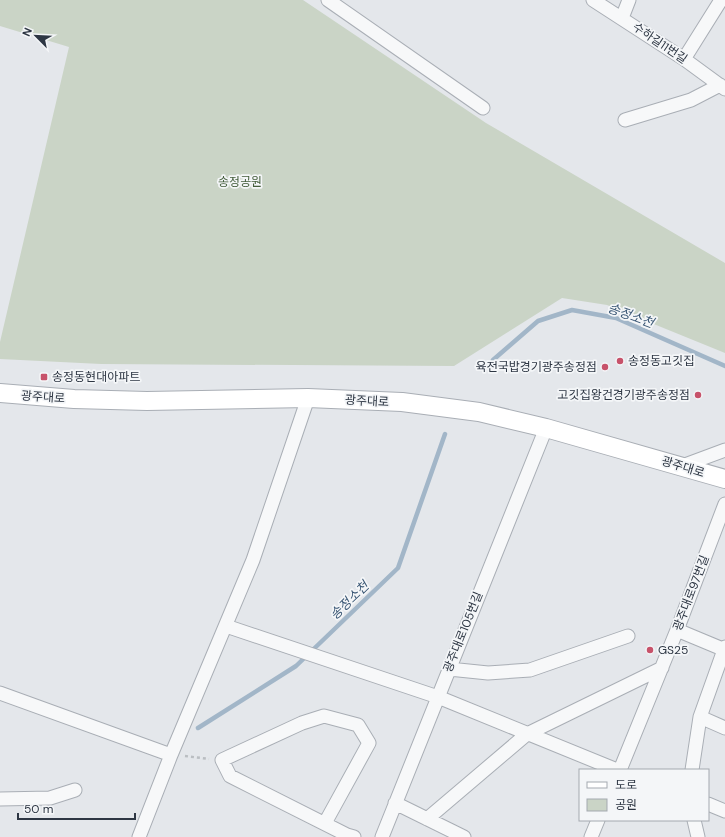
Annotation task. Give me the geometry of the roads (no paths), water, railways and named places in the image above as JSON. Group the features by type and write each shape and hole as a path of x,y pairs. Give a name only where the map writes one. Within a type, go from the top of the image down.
{"street":[{"path":"328,0 483,108"},
{"name":"수하길11번길","path":"594,0 684,59 722,87"},
{"path":"622,18 629,0"},
{"path":"684,59 721,0"},
{"path":"625,120 691,100 722,87"},
{"name":"광주대로","path":"1,397 147,401 308,398 402,402 479,412 546,428 725,479"},
{"path":"139,837 170,755 254,560 308,398"},
{"name":"광주대로105번길","path":"382,837 546,428"},
{"path":"682,466 725,450"},
{"name":"광주대로97번길","path":"618,769 662,668 725,504"},
{"path":"226,626 438,697 615,769"},
{"path":"677,630 725,649 700,717 692,769"},
{"path":"449,669 488,673 530,670 628,636"},
{"path":"427,819 527,734 662,668"},
{"path":"0,693 170,755"},
{"path":"325,823 369,743 358,725 324,716 302,723 222,760 230,776 348,836"},
{"path":"700,717 725,728"},
{"path":"0,799 50,798 74,790"},
{"path":"395,803 464,837"},
{"path":"709,804 725,811"},
{"path":"591,837 598,821"},
{"path":"694,821 698,837"}],"waterway":[{"name":"송정소천","path":"493,360 538,321 572,310 616,318 725,366"},
{"name":"송정소천","path":"198,728 296,666 398,568 445,434"}],"place":[{"name":"송정동고깃집","path":"620,361"},
{"name":"육전국밥경기광주송정점","path":"605,367"},
{"name":"송정동현대아파트","path":"44,377"},
{"name":"고깃집왕건경기광주송정점","path":"698,395"},
{"name":"GS25","path":"650,650"}],"park label":[{"name":"송정공원","path":"240,182"}]}
